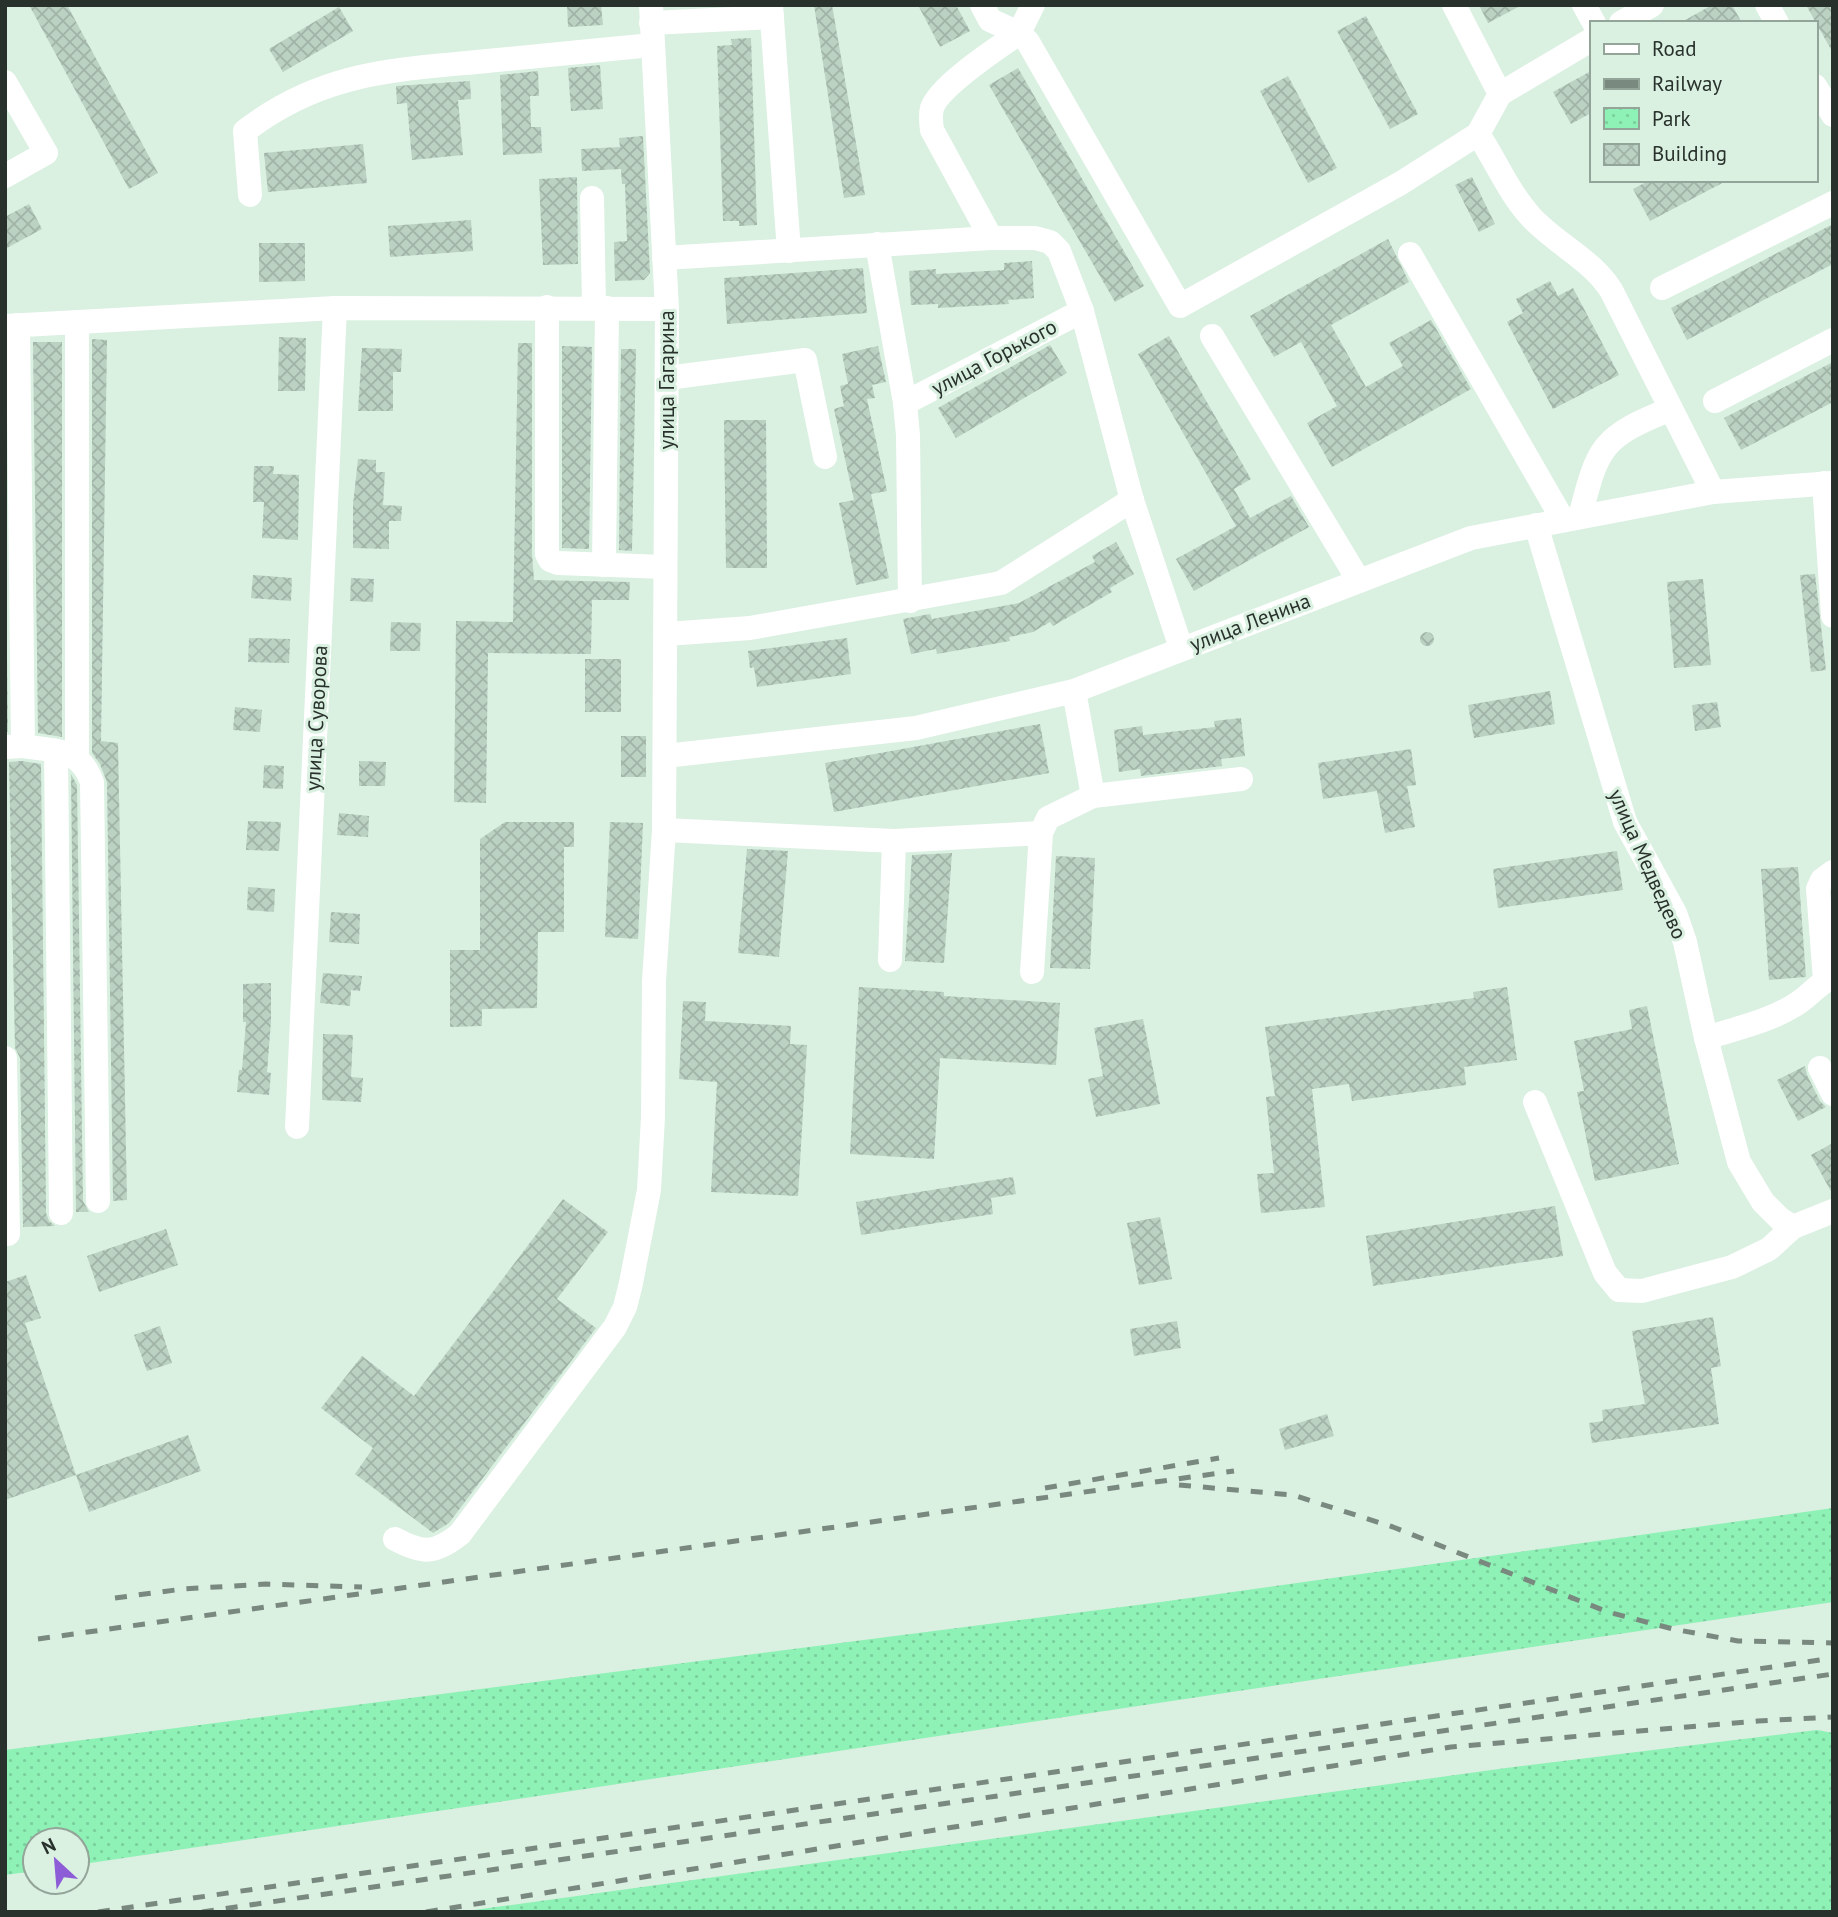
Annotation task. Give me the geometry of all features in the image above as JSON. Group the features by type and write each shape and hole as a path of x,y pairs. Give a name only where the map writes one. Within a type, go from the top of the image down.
{"street":[{"path":"982,5 990,20 1019,33 1028,42 1180,306 1401,183 1478,134 1500,94 1590,41"},
{"path":"664,258 991,238 932,130 932,109 944,90 1019,33 1033,5"},
{"path":"1454,5 1500,94"},
{"path":"1584,5 1593,21"},
{"path":"1625,21 1653,5"},
{"path":"1767,5 1776,21"},
{"path":"250,195 246,131 271,111 320,87 381,71 652,24 771,11 789,251"},
{"name":"улица Гагарина","path":"396,1539 419,1550 433,1549 445,1546 460,1534 615,1326 625,1307 642,1234 649,1191 653,1117 654,981 664,830 667,634 664,567 667,309 652,24"},
{"path":"5,82 46,153 5,176"},
{"path":"1817,89 1833,115"},
{"path":"1478,134 1518,201 1532,218 1600,273 1713,492"},
{"path":"592,198 600,308 604,565"},
{"path":"1662,288 1833,203"},
{"name":"улица Горького","path":"910,601 908,435 905,403 1082,311 1059,251 1050,242 1035,237 991,238"},
{"path":"877,244 905,403"},
{"path":"1410,254 1571,519"},
{"path":"548,307 547,554 550,561 664,567"},
{"path":"98,1201 92,782 87,768 66,754 14,746 12,326 334,308 667,309"},
{"name":"улица Суворова","path":"297,1128 334,308"},
{"path":"1082,311 1132,500 1181,649"},
{"path":"61,1213 66,754 77,322"},
{"path":"1212,337 1359,581"},
{"path":"1715,401 1833,340"},
{"path":"667,378 805,360 825,457"},
{"path":"1571,519 1597,457 1611,439 1636,423 1671,409"},
{"path":"1828,483 1833,616"},
{"name":"улица Ленина","path":"665,756 916,728 1074,691 1471,538 1713,492 1828,483"},
{"path":"667,634 750,628 1001,583 1132,500"},
{"name":"улица Медведево","path":"1535,525 1625,822 1675,913 1685,942 1706,1038 1739,1162 1763,1202 1780,1219 1793,1227"},
{"path":"1074,691 1093,796"},
{"path":"1032,972 1041,833 1048,818 1093,796 1241,779"},
{"path":"664,830 894,841 1041,833"},
{"path":"890,960 894,841"},
{"path":"1706,1038 1770,1017 1798,1003 1829,979 1818,889 1822,880 1833,872"},
{"path":"5,1058 8,1234"},
{"path":"1820,1068 1833,1094"},
{"path":"1535,1102 1605,1273 1619,1290 1642,1291 1732,1267 1769,1249 1793,1227 1833,1212"}],"green space":[{"path":"1833,1508 1833,1602 91,1863 91,1826 21,1826 21,1873 5,1875 5,1750 1161,1602"},
{"path":"1817,1730 1833,1733 1833,1912 460,1912 1506,1768"}],"building":[{"path":"29,5 67,5 158,173 129,189"},
{"path":"567,5 601,5 603,25 568,27"},
{"path":"814,5 832,5 865,195 844,198"},
{"path":"918,5 956,5 970,31 940,47"},
{"path":"1479,5 1522,5 1488,23"},
{"path":"1712,5 1732,5 1741,21 1684,21"},
{"path":"1806,5 1833,5 1833,53 1817,21"},
{"path":"339,7 353,31 283,72 269,49"},
{"path":"1366,16 1418,114 1390,129 1337,31"},
{"path":"751,38 757,225 739,226 739,221 723,221 717,46 732,45 731,39"},
{"path":"600,65 603,109 571,111 568,68"},
{"path":"1018,68 1144,286 1115,302 989,85"},
{"path":"538,71 539,96 530,96 531,127 541,127 542,153 503,155 500,75"},
{"path":"1590,72 1590,114 1571,124 1553,92"},
{"path":"1288,76 1337,168 1308,183 1260,91"},
{"path":"470,81 471,99 458,100 463,155 412,160 407,103 397,104 396,86"},
{"path":"643,136 650,273 644,280 615,281 614,242 627,241 625,184 622,184 621,169 582,171 581,149 620,147 619,138"},
{"path":"363,144 367,183 268,192 264,153"},
{"path":"577,177 578,264 543,265 539,179"},
{"path":"1472,177 1495,224 1479,232 1455,185"},
{"path":"1646,182 1724,182 1650,221 1633,189"},
{"path":"29,204 42,229 5,249 5,217"},
{"path":"471,220 473,251 390,257 388,226"},
{"path":"1833,224 1833,264 1687,340 1671,308"},
{"path":"1388,239 1409,282 1331,325 1366,387 1403,366 1389,343 1431,320 1471,389 1332,467 1307,423 1337,406 1301,342 1274,357 1250,316"},
{"path":"259,243 305,243 305,281 259,282"},
{"path":"1032,261 1034,298 1008,300 1009,304 938,308 938,304 911,305 909,271 936,269 936,274 1004,270 1004,263"},
{"path":"863,268 867,313 727,324 724,278"},
{"path":"1550,281 1558,296 1573,288 1619,375 1553,409 1507,322 1523,313 1516,299"},
{"path":"1169,336 1251,479 1234,489 1250,518 1291,496 1309,527 1194,591 1176,559 1236,526 1138,354"},
{"path":"279,337 306,338 305,391 278,391"},
{"path":"92,339 107,340 101,741 118,743 127,1200 113,1201 107,782 92,753"},
{"path":"33,342 62,342 62,737 38,733"},
{"path":"518,343 532,343 534,580 630,582 629,600 592,600 591,654 488,653 486,803 454,802 456,621 513,622"},
{"path":"1050,345 1067,373 956,438 938,408"},
{"path":"562,346 592,347 589,549 562,548"},
{"path":"878,346 886,382 872,385 875,398 867,399 887,491 871,494 889,578 856,585 839,503 854,500 834,409 844,406 840,386 848,384 842,354"},
{"path":"362,348 402,349 401,372 393,372 393,411 358,411"},
{"path":"621,349 636,349 632,551 619,550"},
{"path":"1833,362 1833,402 1741,450 1724,418"},
{"path":"724,420 766,420 767,568 726,568"},
{"path":"358,459 376,460 376,472 385,472 383,505 402,506 401,521 389,521 389,549 353,548 353,505"},
{"path":"254,466 274,466 273,474 299,475 298,540 262,538 264,502 253,502"},
{"path":"5,504 8,732 5,732"},
{"path":"1116,542 1134,574 1110,588 1112,592 1053,626 1050,622 1033,632 1009,637 1010,641 937,654 936,649 911,654 903,619 930,614 932,619 1019,603 1095,562 1092,556"},
{"path":"1815,574 1826,670 1811,672 1800,575"},
{"path":"253,575 292,578 291,601 251,598"},
{"path":"351,578 374,579 373,602 350,601"},
{"path":"1703,579 1711,665 1674,668 1667,582"},
{"path":"391,622 421,623 420,651 390,651"},
{"path":"1424,632 1430,632 1434,639 1430,646 1424,646 1420,642 1420,636"},
{"path":"249,638 290,639 289,663 248,662"},
{"path":"847,638 851,674 757,687 754,667 750,668 748,651"},
{"path":"585,659 621,659 621,712 585,712"},
{"path":"1550,691 1555,724 1474,738 1468,705"},
{"path":"1717,702 1721,727 1695,731 1692,705"},
{"path":"235,707 262,710 260,732 233,730"},
{"path":"1241,718 1245,756 1221,759 1222,766 1141,776 1140,769 1119,772 1114,730 1142,726 1143,735 1215,727 1214,721"},
{"path":"1040,724 1049,773 834,812 825,763"},
{"path":"621,736 646,736 646,777 621,777"},
{"path":"1411,749 1416,785 1407,786 1415,827 1385,833 1377,791 1323,799 1318,763"},
{"path":"359,761 386,762 385,786 359,786"},
{"path":"9,762 41,764 46,1213 55,1226 23,1227 20,1058 15,1048"},
{"path":"264,765 284,766 283,789 263,788"},
{"path":"71,774 77,785 83,1201 89,1212 76,1212"},
{"path":"339,813 369,816 368,837 337,835"},
{"path":"248,821 281,822 279,851 246,850"},
{"path":"505,822 574,822 574,847 564,847 564,932 538,932 537,1008 482,1009 482,1026 450,1027 450,950 480,950 480,839"},
{"path":"610,822 643,823 638,939 605,937"},
{"path":"747,849 788,851 779,957 738,953"},
{"path":"1617,851 1623,890 1498,908 1493,869"},
{"path":"952,853 944,963 905,961 912,855"},
{"path":"1056,856 1095,858 1090,969 1050,968"},
{"path":"1798,867 1806,977 1769,980 1761,869"},
{"path":"248,887 275,889 274,912 247,910"},
{"path":"331,912 360,914 359,944 329,942"},
{"path":"323,973 362,976 360,991 351,990 350,1006 320,1003"},
{"path":"271,983 267,1072 271,1073 269,1095 237,1092 239,1070 242,1070 246,1022 243,1022 243,984"},
{"path":"859,987 944,992 944,996 1060,1003 1056,1065 940,1058 934,1159 850,1154"},
{"path":"1507,987 1517,1060 1464,1067 1466,1085 1352,1101 1349,1084 1312,1089 1325,1207 1261,1213 1257,1174 1274,1173 1266,1097 1275,1096 1265,1027 1474,998 1473,992"},
{"path":"683,1001 706,1002 705,1021 791,1026 790,1044 807,1045 798,1196 711,1192 717,1082 679,1079"},
{"path":"1647,1006 1679,1164 1595,1181 1577,1092 1584,1091 1574,1041 1632,1029 1629,1010"},
{"path":"1143,1019 1160,1104 1096,1117 1088,1079 1103,1076 1094,1028"},
{"path":"323,1034 353,1035 351,1077 363,1078 361,1102 322,1100"},
{"path":"1805,1066 1820,1101 1826,1107 1798,1121 1777,1080"},
{"path":"1833,1143 1833,1195 1811,1155"},
{"path":"1013,1177 1016,1194 991,1198 993,1214 861,1235 856,1202"},
{"path":"563,1199 608,1232 557,1299 596,1328 449,1523 433,1533 355,1474 373,1448 321,1408 362,1356 414,1396"},
{"path":"1555,1206 1563,1256 1373,1286 1366,1236"},
{"path":"1160,1217 1172,1279 1139,1285 1127,1223"},
{"path":"166,1229 178,1265 99,1292 87,1256"},
{"path":"26,1275 41,1318 25,1323 76,1475 5,1500 5,1282"},
{"path":"1713,1317 1721,1366 1711,1368 1719,1424 1592,1443 1589,1423 1603,1421 1602,1410 1645,1404 1632,1331"},
{"path":"1177,1321 1181,1348 1134,1356 1130,1329"},
{"path":"160,1326 172,1363 147,1371 134,1335"},
{"path":"1327,1414 1334,1436 1285,1450 1279,1429"},
{"path":"188,1435 201,1471 89,1512 76,1475"}],"railway":[{"path":"1045,1488 1219,1458"},
{"path":"38,1639 1234,1471"},
{"path":"1179,1485 1293,1495 1393,1527 1608,1612 1673,1629 1738,1641 1833,1643"},
{"path":"115,1598 183,1589 266,1584 362,1587"},
{"path":"98,1912 1833,1658"},
{"path":"202,1912 1833,1674"},
{"path":"426,1912 1451,1747 1833,1717"}]}
